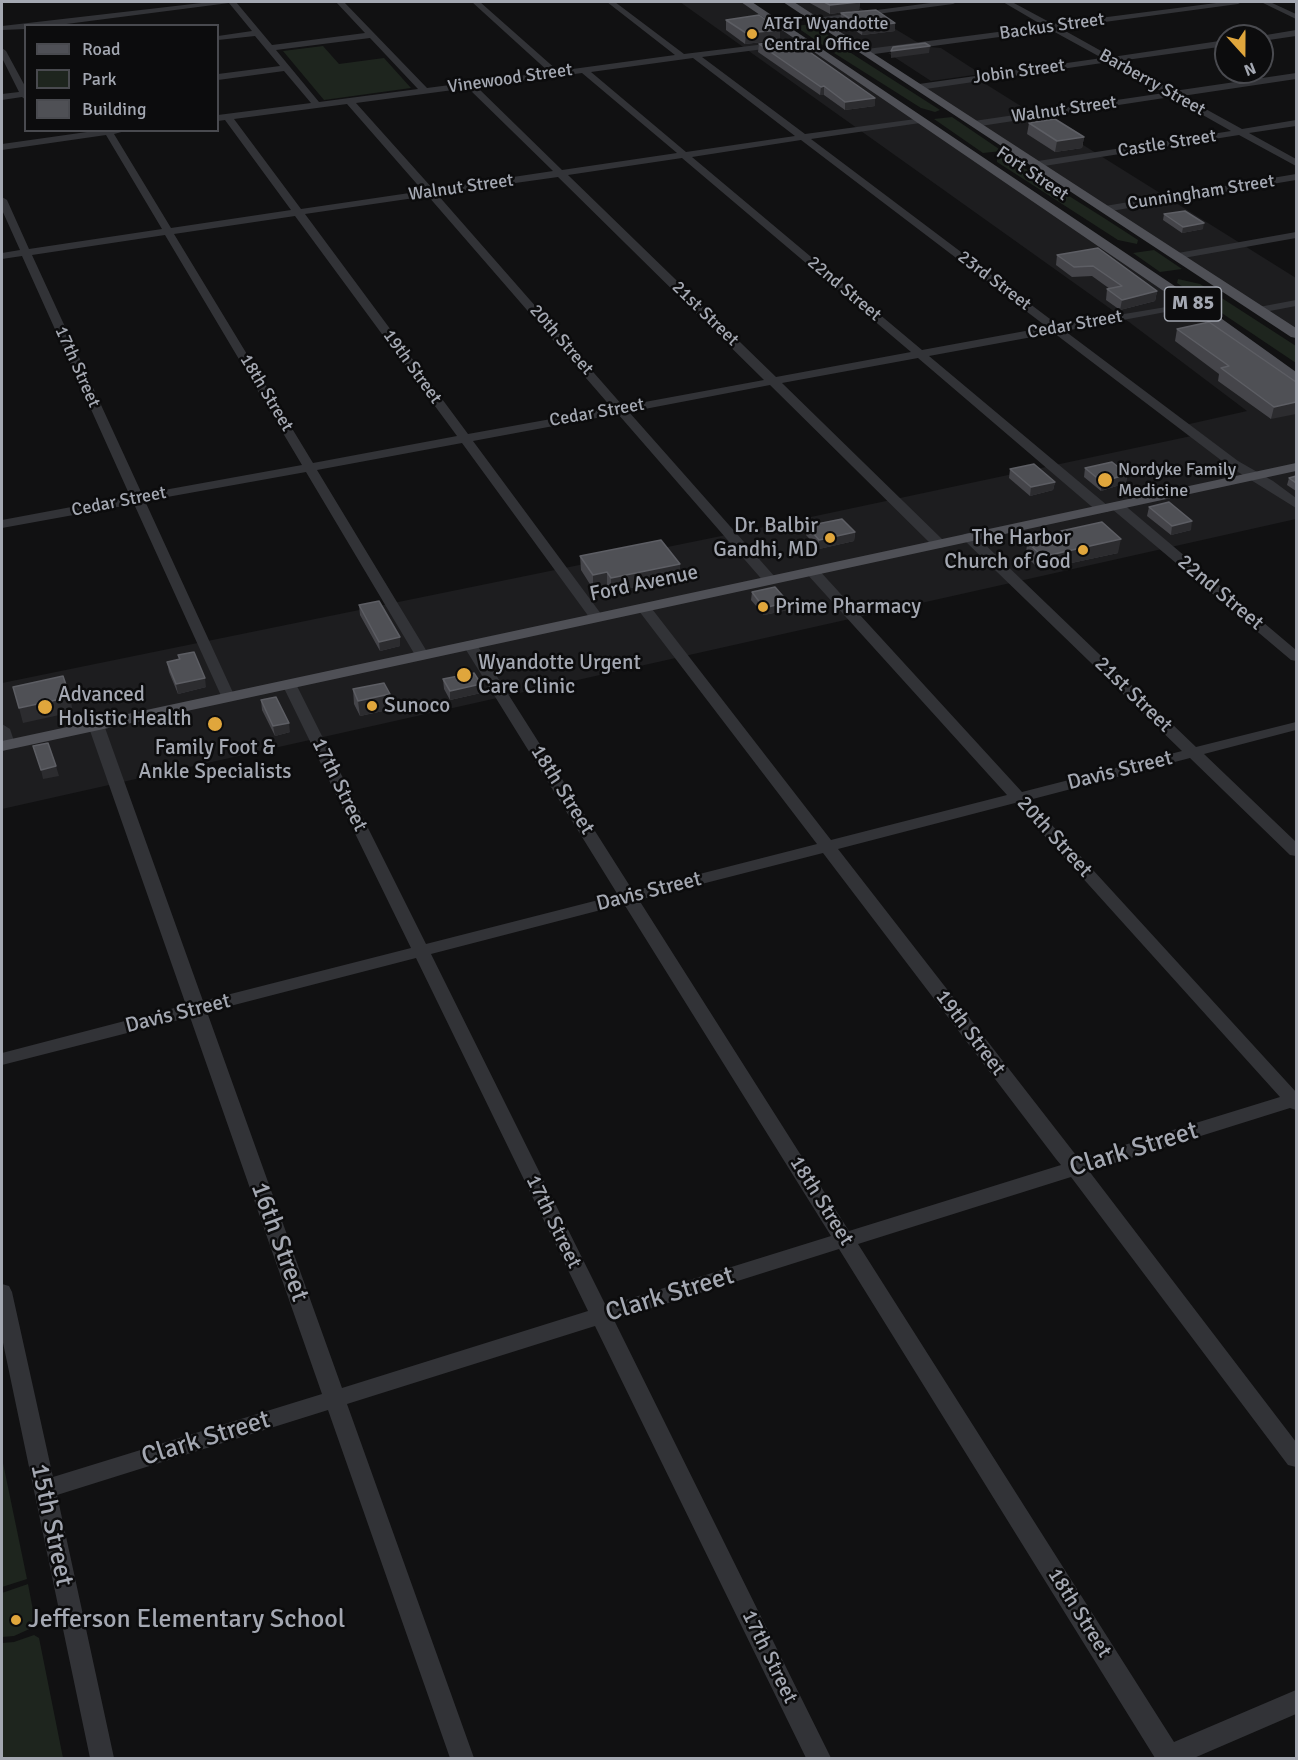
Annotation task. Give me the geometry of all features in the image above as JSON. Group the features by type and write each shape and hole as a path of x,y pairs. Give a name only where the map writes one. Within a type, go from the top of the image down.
{"main road":[{"name":"Fort Street","path":"746,2 803,40 829,49 832,59 920,120 990,157 1010,181 1192,304 1296,378"},
{"path":"758,2 789,22 799,24 816,20"},
{"name":"Fort Street","path":"788,2 1296,334"},
{"path":"829,49 849,49 898,81 932,95"},
{"path":"832,59 867,75 925,114 938,116 954,110"},
{"path":"990,157 1010,156 1074,198 1128,224"},
{"path":"1010,181 1040,192 1124,246 1137,249 1147,247 1152,240"},
{"path":"1157,280 1173,273 1194,277 1296,340"},
{"name":"Ford Avenue","path":"3,740 96,725 1296,467"}],"street":[{"path":"43,24 226,2"},
{"path":"232,2 317,105"},
{"path":"340,2 425,91"},
{"path":"476,2 556,73"},
{"name":"23rd Street","path":"611,2 803,137 1232,462 1296,504"},
{"path":"816,20 953,2"},
{"name":"Barberry Street","path":"1007,2 1296,163"},
{"name":"Backus Street","path":"867,52 1238,2"},
{"path":"1265,2 1296,17"},
{"path":"2,28 24,26"},
{"path":"219,38 258,33"},
{"path":"1274,36 1296,33"},
{"path":"271,48 372,35"},
{"name":"Vinewood Street","path":"223,118 803,40"},
{"name":"Jobin Street","path":"919,87 1214,45"},
{"path":"2,51 23,92"},
{"path":"8,64 20,63"},
{"path":"219,77 287,68"},
{"name":"22nd Street","path":"584,69 921,353 1296,657"},
{"name":"Walnut Street","path":"974,124 1296,76"},
{"name":"21st Street","path":"470,85 939,544"},
{"path":"2,89 23,92"},
{"path":"2,97 23,92"},
{"name":"20th Street","path":"350,101 770,580"},
{"name":"19th Street","path":"223,118 298,212 597,618"},
{"name":"Walnut Street","path":"2,256 920,120"},
{"name":"Castle Street","path":"1038,164 1296,123"},
{"path":"44,132 49,141"},
{"path":"2,147 110,132"},
{"name":"18th Street","path":"110,132 422,655"},
{"name":"Cunningham Street","path":"1105,209 1296,177"},
{"name":"17th Street","path":"2,200 228,696"},
{"path":"1178,256 1296,236"},
{"path":"1259,310 1296,303"},
{"name":"Cedar Street","path":"2,524 1192,304"},
{"name":"21st Street","path":"969,537 1296,851"},
{"name":"20th Street","path":"812,571 1295,1100"},
{"name":"19th Street","path":"644,608 1296,1458"},
{"name":"18th Street","path":"470,645 1169,1758"},
{"name":"17th Street","path":"290,684 819,1758"},
{"name":"16th Street","path":"96,725 462,1758"},
{"name":"Davis Street","path":"2,1059 1296,726"},
{"name":"Clark Street","path":"43,1490 1295,1100"},
{"name":"15th Street","path":"3,1302 102,1758"},
{"path":"1169,1758 1296,1702"}],"shaded area":[{"path":"680,2 746,2 1296,378 1296,519 2,809 2,683 731,534 1196,435 1185,425 1247,411 1129,322"},
{"path":"788,2 850,2 922,45 867,52"},
{"path":"930,47 941,48 981,74 931,81 888,53"},
{"path":"976,78 1296,278 1296,334 919,87"}],"green space":[{"path":"812,24 841,44 824,46 795,26"},
{"path":"323,46 339,64 384,58 411,88 324,100 283,51"},
{"path":"839,50 851,53 940,110 935,112 921,108 834,53"},
{"path":"952,117 1002,151 983,153 934,119"},
{"path":"997,159 1015,162 1104,218 1138,240 1137,244 1118,240 997,162"},
{"path":"1154,250 1182,269 1160,272 1133,253"},
{"path":"1178,279 1200,284 1296,346 1296,363 1177,283"},
{"path":"2,1464 27,1579 2,1587"},
{"path":"28,1584 36,1626 14,1636 2,1637 2,1593"},
{"name":"Jefferson Elementary School","path":"34,1635 39,1638 63,1758 2,1758 2,1643 14,1642"}],"building":[{"path":"824,2 859,2 830,5"},
{"path":"876,10 895,23 863,27 841,13"},
{"path":"759,15 780,30 746,33 726,20"},
{"path":"794,41 875,98 845,102 759,44"},
{"path":"925,43 930,46 891,51 893,47"},
{"path":"1055,119 1084,137 1057,141 1029,123"},
{"path":"1185,211 1204,223 1183,227 1164,214"},
{"path":"1098,248 1157,291 1122,300 1107,289 1122,286 1093,266 1074,267 1057,255"},
{"path":"1209,322 1296,382 1296,402 1274,407 1221,368 1229,366 1177,329"},
{"path":"1112,462 1127,474 1102,482 1085,468"},
{"path":"1034,464 1055,482 1031,487 1010,469"},
{"path":"1296,476 1296,483 1289,478"},
{"path":"1169,502 1192,521 1172,526 1149,507"},
{"path":"842,519 855,532 819,540 807,526"},
{"path":"1102,522 1121,539 1050,555 1048,552 1040,554 1027,542 1064,534 1061,531"},
{"path":"661,540 680,564 611,578 607,572 593,575 580,556"},
{"path":"775,587 788,602 764,608 752,592"},
{"path":"379,601 400,637 379,642 359,605"},
{"path":"194,652 205,678 176,684 167,662 180,659 178,655"},
{"path":"474,673 481,684 450,691 443,679"},
{"path":"63,676 70,697 19,708 13,687"},
{"path":"384,683 390,694 358,701 353,689"},
{"path":"276,697 289,723 273,726 261,700"},
{"path":"48,743 56,766 41,770 33,746"}],"place":[{"name":"AT&T Wyandotte Central Office","path":"752,34"},
{"name":"Nordyke Family Medicine","path":"1105,480"},
{"name":"Dr. Balbir Gandhi, MD","path":"830,538"},
{"name":"The Harbor Church of God","path":"1083,550"},
{"name":"Prime Pharmacy","path":"763,607"},
{"name":"Wyandotte Urgent Care Clinic","path":"464,675"},
{"name":"Sunoco","path":"372,706"},
{"name":"Advanced Holistic Health","path":"45,707"},
{"name":"Family Foot & Ankle Specialists","path":"215,724"},
{"name":"Jefferson Elementary School","path":"16,1620"}]}
